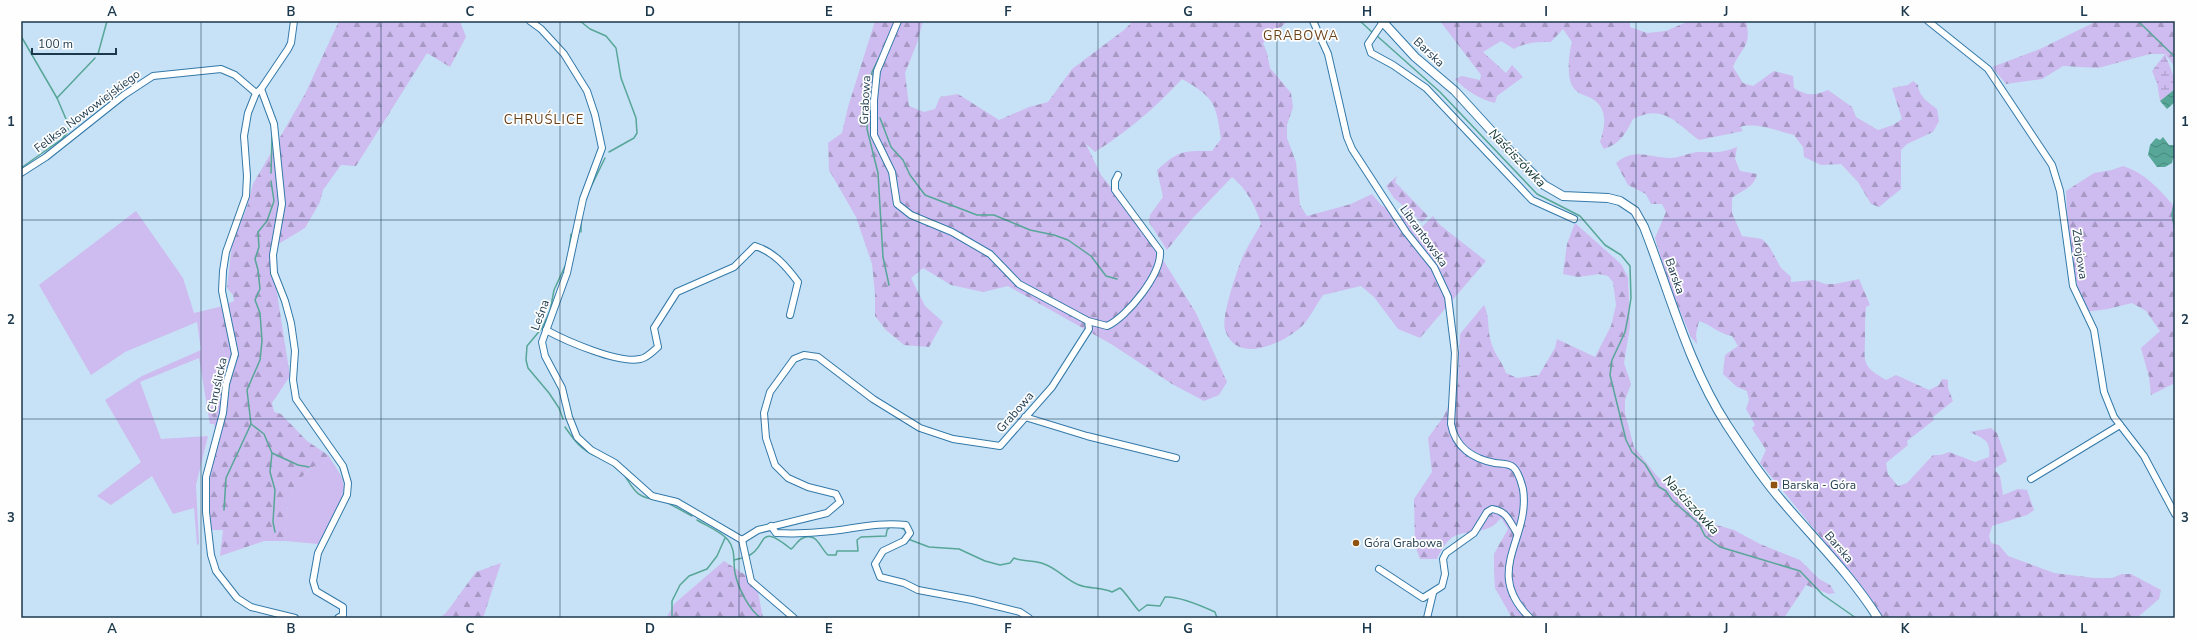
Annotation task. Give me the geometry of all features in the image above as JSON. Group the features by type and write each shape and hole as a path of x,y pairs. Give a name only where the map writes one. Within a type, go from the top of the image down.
{"street":[{"name":"Chruślicka","path":"294,21 291,43 259,91 248,113 244,136 247,176 246,196 226,252 223,271 222,291 235,354 226,384 223,413 206,476 206,512 211,555 216,571 237,598 251,607 294,618"},
{"name":"Leśna","path":"530,21 541,29 564,54 587,91 595,115 602,148 583,199 567,273 542,342 545,356 562,388 569,417 577,437 591,450 615,463 652,496 678,502 744,538"},
{"name":"Grabowa","path":"744,538 758,530 771,526 827,513 840,502 836,494 808,486 788,478 775,465 766,438 764,413 770,392 794,358 804,355 818,357 873,399 920,428 953,439 1000,446 1052,387 1090,330 1088,321 1019,284 990,254 952,232 911,215 897,204 892,172 874,135 874,107 877,72 898,21"},
{"name":"Librantowska","path":"1313,21 1328,54 1347,137 1352,149 1406,232 1434,267 1442,280 1448,297 1454,353 1451,424 1452,433 1457,442 1466,451 1487,461 1509,465 1519,474 1523,489 1524,504 1522,519 1509,564 1510,585 1514,599 1530,618"},
{"name":"Zdrojowa","path":"1928,21 1988,69 2052,164 2060,191 2073,286 2094,330 2104,392 2109,407 2120,425 2144,456 2175,514"},
{"path":"1381,24 1368,44 1371,53 1393,65 1426,88 1532,200 1574,219"},
{"name":"Barska","path":"1381,24 1415,57 1455,91 1507,148 1544,185 1563,196 1615,199 1625,203 1638,214 1690,352 1718,410 1771,488 1834,560 1864,597 1878,618"},
{"name":"Feliksa Nowowiejskiego","path":"21,173 46,157 124,95 153,76 221,69 235,75 259,91"},
{"path":"259,91 274,124 282,204 273,254 274,273 286,302 293,336 295,351 293,380 296,399 343,466 348,483 347,495 318,553 313,581 316,591 343,607 343,615 338,618"},
{"path":"1088,321 1107,326 1119,319 1147,286 1159,265 1160,251 1115,190 1115,181 1118,175"},
{"path":"546,330 566,341 629,361 642,359 658,347 654,328 677,292 734,267 755,246 768,250 785,265 798,282 790,315"},
{"path":"1025,417 1087,436 1176,458"},
{"path":"2031,479 2120,425"},
{"path":"1379,569 1422,598 1433,593 1442,586 1445,574 1443,559 1446,553 1474,533 1487,512 1492,509 1501,510 1507,516 1517,533"},
{"path":"771,526 776,533 792,534 831,531 862,525 890,523 906,525 910,533 904,541 882,551 875,564 880,576 904,583 918,590 972,600 1020,612 1029,618"},
{"path":"744,538 751,581 794,618"},
{"path":"1427,618 1433,593"}],"green space":[{"path":"339,21 460,21 466,37 450,67 427,53 356,166 341,165 323,190 320,202 305,228 270,249 290,376 272,403 274,412 281,414 307,441 328,455 321,468 314,466 298,482 293,490 287,509 286,541 264,541 220,556 223,530 212,530 208,507 211,465 218,442 212,415 225,356 219,330 219,307 234,301 233,295 227,288 232,245 247,207 253,184 305,94"},
{"path":"875,21 923,21 917,43 905,73 909,106 924,112 935,109 940,97 958,94 999,120 1029,107 1048,102 1072,69 1124,30 1133,21 1288,21 1263,43 1270,68 1291,93 1293,107 1287,125 1287,138 1296,162 1300,205 1307,216 1351,204 1372,194 1381,205 1409,220 1415,234 1433,216 1440,225 1486,261 1420,338 1398,329 1374,297 1361,286 1323,295 1303,325 1282,340 1260,348 1249,349 1239,347 1231,341 1225,330 1225,315 1230,293 1240,263 1261,224 1246,192 1232,177 1190,221 1167,250 1149,222 1150,215 1163,197 1157,170 1171,159 1182,153 1212,151 1221,139 1217,117 1212,102 1201,91 1182,79 1141,118 1107,144 1095,152 1086,144 1101,175 1140,223 1196,313 1227,382 1219,395 1204,401 1172,384 1111,344 1008,286 983,292 951,285 923,268 911,278 925,306 943,322 929,347 904,345 886,330 875,316 875,294 872,264 856,217 829,170 828,143 842,133 848,107"},
{"path":"1440,21 1630,21 1630,27 1647,33 1666,31 1689,21 1746,21 1748,30 1747,41 1733,67 1743,83 1753,86 1774,71 1793,76 1794,88 1807,94 1815,94 1828,90 1852,107 1856,117 1878,130 1893,125 1902,119 1892,88 1908,85 1913,81 1918,85 1920,93 1924,99 1937,109 1939,121 1933,132 1907,144 1901,150 1901,189 1879,207 1871,204 1858,182 1841,164 1821,165 1804,157 1803,147 1794,135 1760,126 1740,127 1743,131 1699,140 1669,117 1653,113 1633,119 1622,137 1610,147 1604,149 1600,142 1604,124 1603,112 1597,102 1581,94 1573,87 1571,83 1569,77 1569,64 1572,42 1563,29 1551,42 1537,42 1514,49 1501,41 1483,52 1506,73 1512,65 1523,77 1497,96 1495,103 1484,100 1468,91 1455,79 1462,76 1480,80 1481,75"},
{"path":"2097,21 2175,21 2175,67 2165,54 2150,54 2098,68 2063,66 2042,79 2006,84 1992,67 2040,49"},
{"path":"2165,54 2174,77 2175,89 2160,101 2157,83 2152,71"},
{"path":"1737,147 1735,159 1740,171 1757,174 1750,186 1732,198 1732,213 1742,236 1762,239 1769,246 1781,268 1791,277 1791,282 1814,280 1825,284 1835,284 1859,279 1870,305 1866,307 1865,357 1868,366 1878,375 1886,380 1896,375 1929,390 1939,385 1942,379 1948,380 1948,388 1953,401 1933,417 1934,420 1907,441 1908,445 1886,463 1888,474 1898,486 1907,483 1933,455 1941,455 1949,452 1975,462 1989,457 1988,443 1979,436 1970,432 1991,428 1997,433 2007,461 1994,469 2000,476 2003,495 2018,489 2027,490 2034,510 2027,515 1992,526 1989,536 1991,543 1999,545 2008,556 2054,573 2094,578 2112,578 2122,574 2131,574 2161,590 2159,599 2138,617 2132,618 1882,618 1865,591 1760,463 1766,450 1752,428 1755,425 1746,409 1749,400 1747,391 1737,387 1723,374 1725,355 1738,346 1732,336 1722,333 1699,321 1696,334 1697,344 1691,337 1669,285 1655,238 1666,212 1662,204 1651,204 1646,194 1628,185 1616,163 1623,158 1636,154 1673,158 1698,152 1721,152"},
{"path":"2123,166 2145,177 2174,206 2175,383 2151,395 2149,377 2141,348 2160,331 2146,311 2132,303 2108,309 2085,312 2070,260 2066,191 2094,173 2112,170"},
{"path":"1397,176 1395,182 1428,216 1422,222 1394,198 1386,186"},
{"path":"136,211 183,278 194,313 219,307 219,330 225,356 212,415 214,424 210,424 199,358 140,382 161,439 208,436 196,485 199,544 197,545 194,508 173,514 152,476 111,505 97,496 141,462 105,400 142,376 201,350 197,322 125,352 91,375 39,285"},
{"path":"1575,223 1621,264 1628,277 1630,326 1624,363 1631,384 1625,400 1625,413 1634,447 1657,476 1693,509 1702,521 1734,530 1760,544 1800,560 1819,579 1830,585 1835,593 1829,594 1806,585 1784,618 1512,618 1495,588 1494,554 1508,529 1501,518 1491,527 1454,536 1443,548 1437,559 1420,559 1415,545 1414,499 1432,472 1428,438 1444,416 1458,384 1460,334 1484,305 1487,314 1492,346 1506,373 1517,378 1539,375 1555,348 1557,339 1595,357 1611,326 1616,305 1613,282 1608,276 1599,274 1578,277 1563,274 1567,244"},
{"path":"328,455 344,484 341,500 318,544 286,541 287,508 293,490 305,474 314,466 321,468"},
{"path":"724,561 756,582 763,618 666,618 675,603"},
{"path":"501,563 483,618 439,618 446,613 476,572"}],"water":[{"path":"2175,89 2175,102 2167,109 2160,101"},
{"path":"2163,137 2169,145 2175,145 2175,159 2173,158 2172,163 2165,167 2157,167 2148,155 2150,145 2156,138 2160,140"}],"waterway":[{"path":"98,54 107,21"},
{"path":"580,21 590,29 606,36 616,48 621,78 636,118 637,133 634,138 609,152"},
{"name":"Naściszówka","path":"1360,21 1373,33"},
{"path":"2138,21 2175,57"},
{"name":"Naściszówka","path":"1376,35 1440,92 1537,194 1580,216 1605,245 1621,255 1630,266 1631,298 1628,317 1625,332 1612,360 1610,375 1626,440 1632,452 1645,464 1659,487 1666,491 1672,500 1699,524 1705,536 1720,547 1800,571 1823,595 1856,618"},
{"path":"21,36 57,98 69,126 67,133 62,139 21,168"},
{"path":"884,48 887,40"},
{"path":"57,98 95,58"},
{"path":"879,58 872,72 867,129 878,173 883,257 889,285"},
{"path":"258,88 266,77"},
{"path":"880,118 891,147 903,160 910,175 925,195 977,215 994,215 1030,230 1054,235 1068,240 1091,256 1106,276 1117,279"},
{"path":"271,173 272,137"},
{"path":"589,191 605,158"},
{"path":"271,181 274,201 267,221 258,232 259,247 255,259 260,289 255,300 260,313 262,341 260,360 247,390 251,424 264,434 272,453 270,472 275,490 273,522 275,532"},
{"path":"2175,199 2172,215 2175,230"},
{"path":"581,220 581,232"},
{"path":"569,251 571,234"},
{"path":"563,419 559,408 549,393 528,368 526,360 527,346 542,328 550,311 554,290 566,264"},
{"path":"224,510 226,478 251,424"},
{"path":"565,427 582,448 596,456"},
{"path":"272,453 298,465 309,467"},
{"path":"623,473 636,492 645,497 658,500"},
{"path":"666,502 692,516"},
{"path":"697,520 722,534 731,544 735,573 739,585 748,604 761,618"},
{"path":"748,556 754,552 767,536 780,541 791,549 801,539 812,537 828,555 836,555 837,551 858,551 857,540 861,537 886,536 887,530 890,527"},
{"path":"900,527 905,530 906,534"},
{"path":"672,618 672,601 680,585 689,576 707,569 717,556 725,538"},
{"path":"908,539 929,547 959,549 985,561 1000,565 1010,563 1014,558 1040,563 1053,568 1070,581 1079,585 1104,589 1112,592 1120,588 1139,611 1147,605 1160,606 1165,597 1171,597 1190,602 1215,612 1217,618"},
{"path":"734,560 742,558"}],"place":[{"name":"Barska - Góra","path":"1774,485"},
{"name":"Góra Grabowa","path":"1356,543"}],"district":[{"name":"GRABOWA","path":"1301,36"},
{"name":"CHRUŚLICE","path":"544,120"}]}
